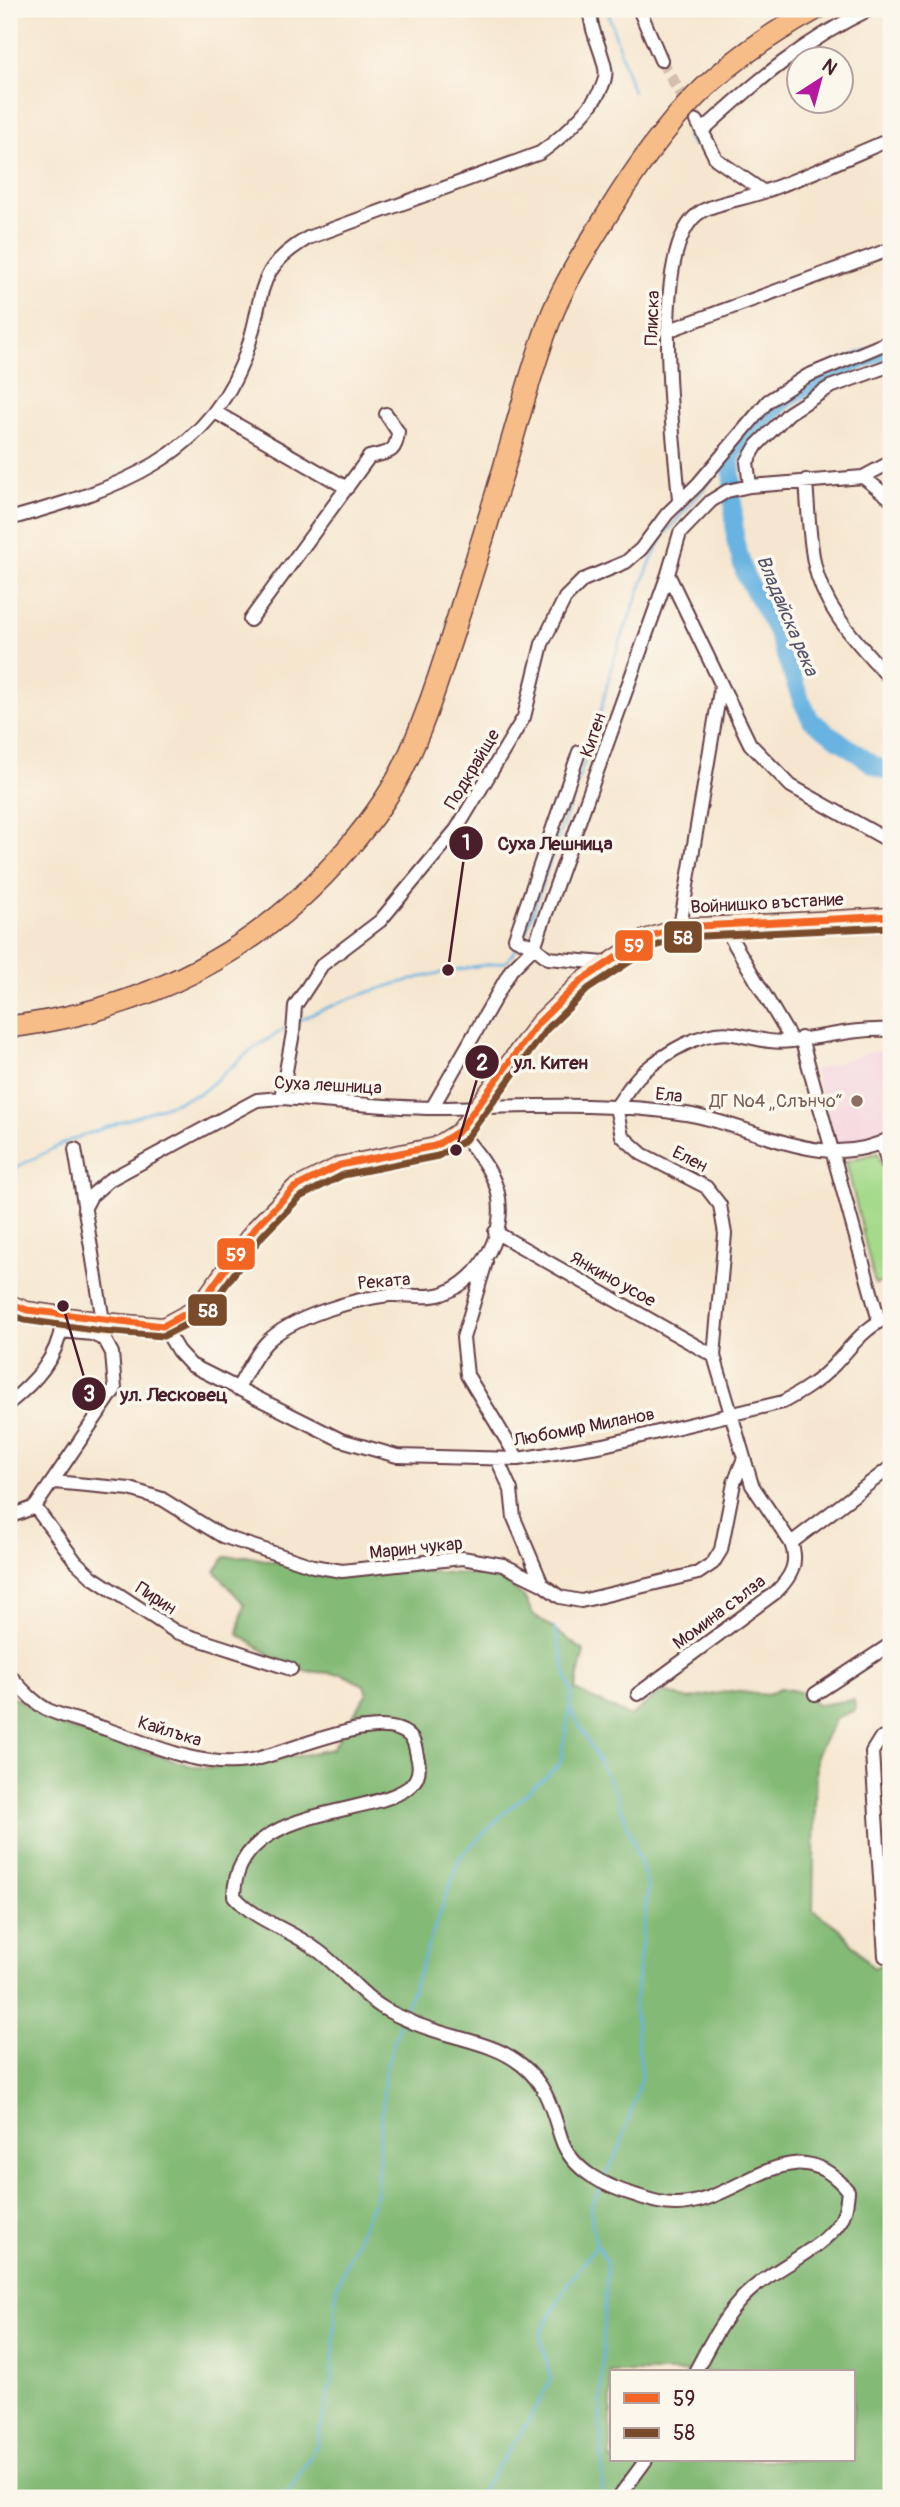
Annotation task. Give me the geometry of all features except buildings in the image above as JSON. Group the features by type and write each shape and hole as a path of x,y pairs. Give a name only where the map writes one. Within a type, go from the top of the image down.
{"highway":[{"path":"9,1027 54,1021 110,1006 177,980 237,950 290,908 328,872 370,822 406,763 434,690 554,311 587,248 634,172 676,115 730,62 816,9"}],"street":[{"path":"9,519 83,498 142,474 199,433 228,396 249,346 269,269 285,251 308,238 540,153 562,138 605,81 606,69 590,21 590,9"},
{"path":"639,9 661,60"},
{"path":"764,192 716,159 699,126 795,50 831,27 870,9"},
{"name":"Плиска","path":"679,500 667,331 677,244 687,225 702,211 764,192 891,139"},
{"path":"667,331 891,249"},
{"name":"Подкрайще","path":"281,1098 295,1006 322,965 380,920 456,830 524,717 542,644 565,598 583,580 626,562 641,549 679,500 698,484 768,401 807,376 891,341"},
{"path":"748,487 747,461 757,445 789,413 830,387 891,365"},
{"path":"215,412 347,488"},
{"path":"250,620 369,457 386,456 397,443 398,432 386,414"},
{"path":"668,517 679,532 711,501 727,491 806,480 863,477 891,462"},
{"path":"863,477 891,499"},
{"path":"806,480 814,564 825,593 844,628 891,680"},
{"name":"Китен","path":"432,1108 511,970 534,947 668,574 679,532"},
{"path":"668,574 750,744 791,786 891,842"},
{"path":"680,926 721,684"},
{"path":"579,752 515,938 534,947 548,958 605,963"},
{"name":"Войнишко въстание","path":"163,1325 198,1307 254,1229 294,1188 340,1165 435,1146 459,1131 538,1023 605,963 645,939 680,926 891,916"},
{"path":"722,923 797,1040 833,1154 878,1321"},
{"path":"616,1107 640,1074 674,1051 704,1037 731,1033 763,1042 872,1029 891,1030"},
{"name":"Суха лешница","path":"84,1209 91,1196 109,1180 257,1100 281,1098 432,1108 478,1107"},
{"name":"Ела","path":"478,1107 616,1107 686,1114 743,1127 810,1150 833,1154 886,1141"},
{"name":"Елен","path":"616,1107 622,1136 642,1154 706,1187 720,1205 725,1234 714,1356 752,1485 791,1543"},
{"path":"459,1131 482,1158 497,1189 500,1214 463,1338 467,1375 517,1459"},
{"path":"886,1141 891,1174"},
{"path":"75,1149 103,1321"},
{"name":"Янкино усое","path":"495,1233 714,1356"},
{"name":"Реката","path":"237,1388 266,1342 307,1318 360,1298 441,1294 454,1288 486,1262"},
{"path":"9,1303 105,1340 111,1353 115,1389 36,1507 9,1517"},
{"name":"Любомир Миланов","path":"163,1325 178,1351 191,1365 341,1440 397,1457 517,1459 604,1445 783,1402 809,1388 832,1368 858,1337 878,1321 891,1315"},
{"path":"62,1323 103,1321 163,1325"},
{"path":"9,1403 43,1372 62,1323"},
{"name":"Марин чукар","path":"54,1482 130,1489 162,1499 222,1536 313,1566 342,1571 368,1570 461,1558 503,1564 542,1584 560,1597 581,1601 698,1573 713,1563 721,1550 734,1483 744,1458"},
{"path":"498,1459 511,1490 514,1518 542,1584"},
{"path":"791,1543 891,1467"},
{"name":"Пирин","path":"36,1507 76,1562 92,1577 176,1632 291,1669"},
{"name":"Момина сълза","path":"638,1694 776,1592 790,1577 794,1566 795,1553 791,1543"},
{"path":"815,1694 891,1644"},
{"name":"Кайлъка","path":"9,1675 47,1709 190,1757 247,1761 374,1724 400,1727 414,1741 419,1766 415,1781 404,1791 360,1808 329,1810 288,1825 256,1843 241,1862 234,1881 234,1896 250,1914 317,1950 380,2006 520,2063 538,2080 554,2109 562,2141 575,2161 603,2182 639,2197 676,2204 713,2195 763,2172 802,2162 819,2165 839,2180 848,2191 840,2222 819,2242 761,2280 738,2302 716,2332 696,2370"},
{"path":"885,1956 872,1752 880,1739 891,1735"},
{"path":"877,1838 891,1839"},
{"path":"618,2498 645,2462"}],"shaded area":[{"name":"ДГ №4 „Слънчо“","path":"891,1050 891,1133 835,1145 814,1070 866,1053"}],"green space":[{"path":"878,1153 891,1194 891,1279 875,1284 846,1161"},
{"path":"246,1556 338,1575 401,1570 498,1576 524,1597 533,1614 584,1651 575,1690 630,1717 662,1691 689,1699 730,1691 768,1695 781,1688 800,1692 817,1705 854,1700 855,1710 836,1718 816,1755 813,1910 840,1929 873,1968 891,1961 891,2498 9,2498 9,2076 13,2067 9,2061 9,1694 57,1725 195,1767 216,1768 253,1756 299,1756 332,1749 367,1694 364,1685 342,1674 293,1670 238,1634 244,1604 215,1571 225,1557"}],"waterway":[{"path":"607,9 633,92"},
{"path":"686,136 694,146"},
{"name":"Владайска река","path":"891,348 802,389 766,417 731,457 735,540 745,575 775,628 811,720 872,764 891,773"},
{"name":"Суха лешница","path":"524,937 598,722 613,661 650,563 663,536 731,457"},
{"name":"Суха лешница","path":"298,1021 399,983 506,962 519,945"},
{"name":"Суха лешница","path":"9,1171 68,1141 201,1093 251,1050 289,1026"},
{"path":"404,2013 460,1857 501,1816 560,1764 572,1695 554,1627"},
{"path":"571,1710 618,1797 648,1887 634,2008 642,2076 620,2147 604,2179"},
{"path":"285,2498 317,2445 332,2378 336,2288 376,2195 385,2071 400,2023"},
{"path":"476,2498 527,2424 551,2379 540,2334 567,2285 596,2245 590,2208 600,2188"},
{"path":"597,2246 607,2262 600,2416 603,2498"}],"tunnel":[{"path":"661,60 689,108"}],"transit line":[{"name":"59","path":"9,1303 27,1310 163,1326 198,1307 254,1229 294,1188 340,1165 435,1146 459,1131 538,1023 581,981 645,938 680,927 891,916"},
{"name":"58","path":"9,1314 25,1320 101,1331 163,1336 203,1316 262,1236 300,1197 343,1175 438,1156 465,1140 546,1030 588,989 650,948 682,937 891,927"}],"place":[{"name":"Суха Лешница","path":"448,970"},
{"name":"ДГ №4 „Слънчо“","path":"857,1101"},
{"name":"ул. Китен","path":"456,1150"},
{"name":"ул. Лесковец","path":"63,1306"}]}
